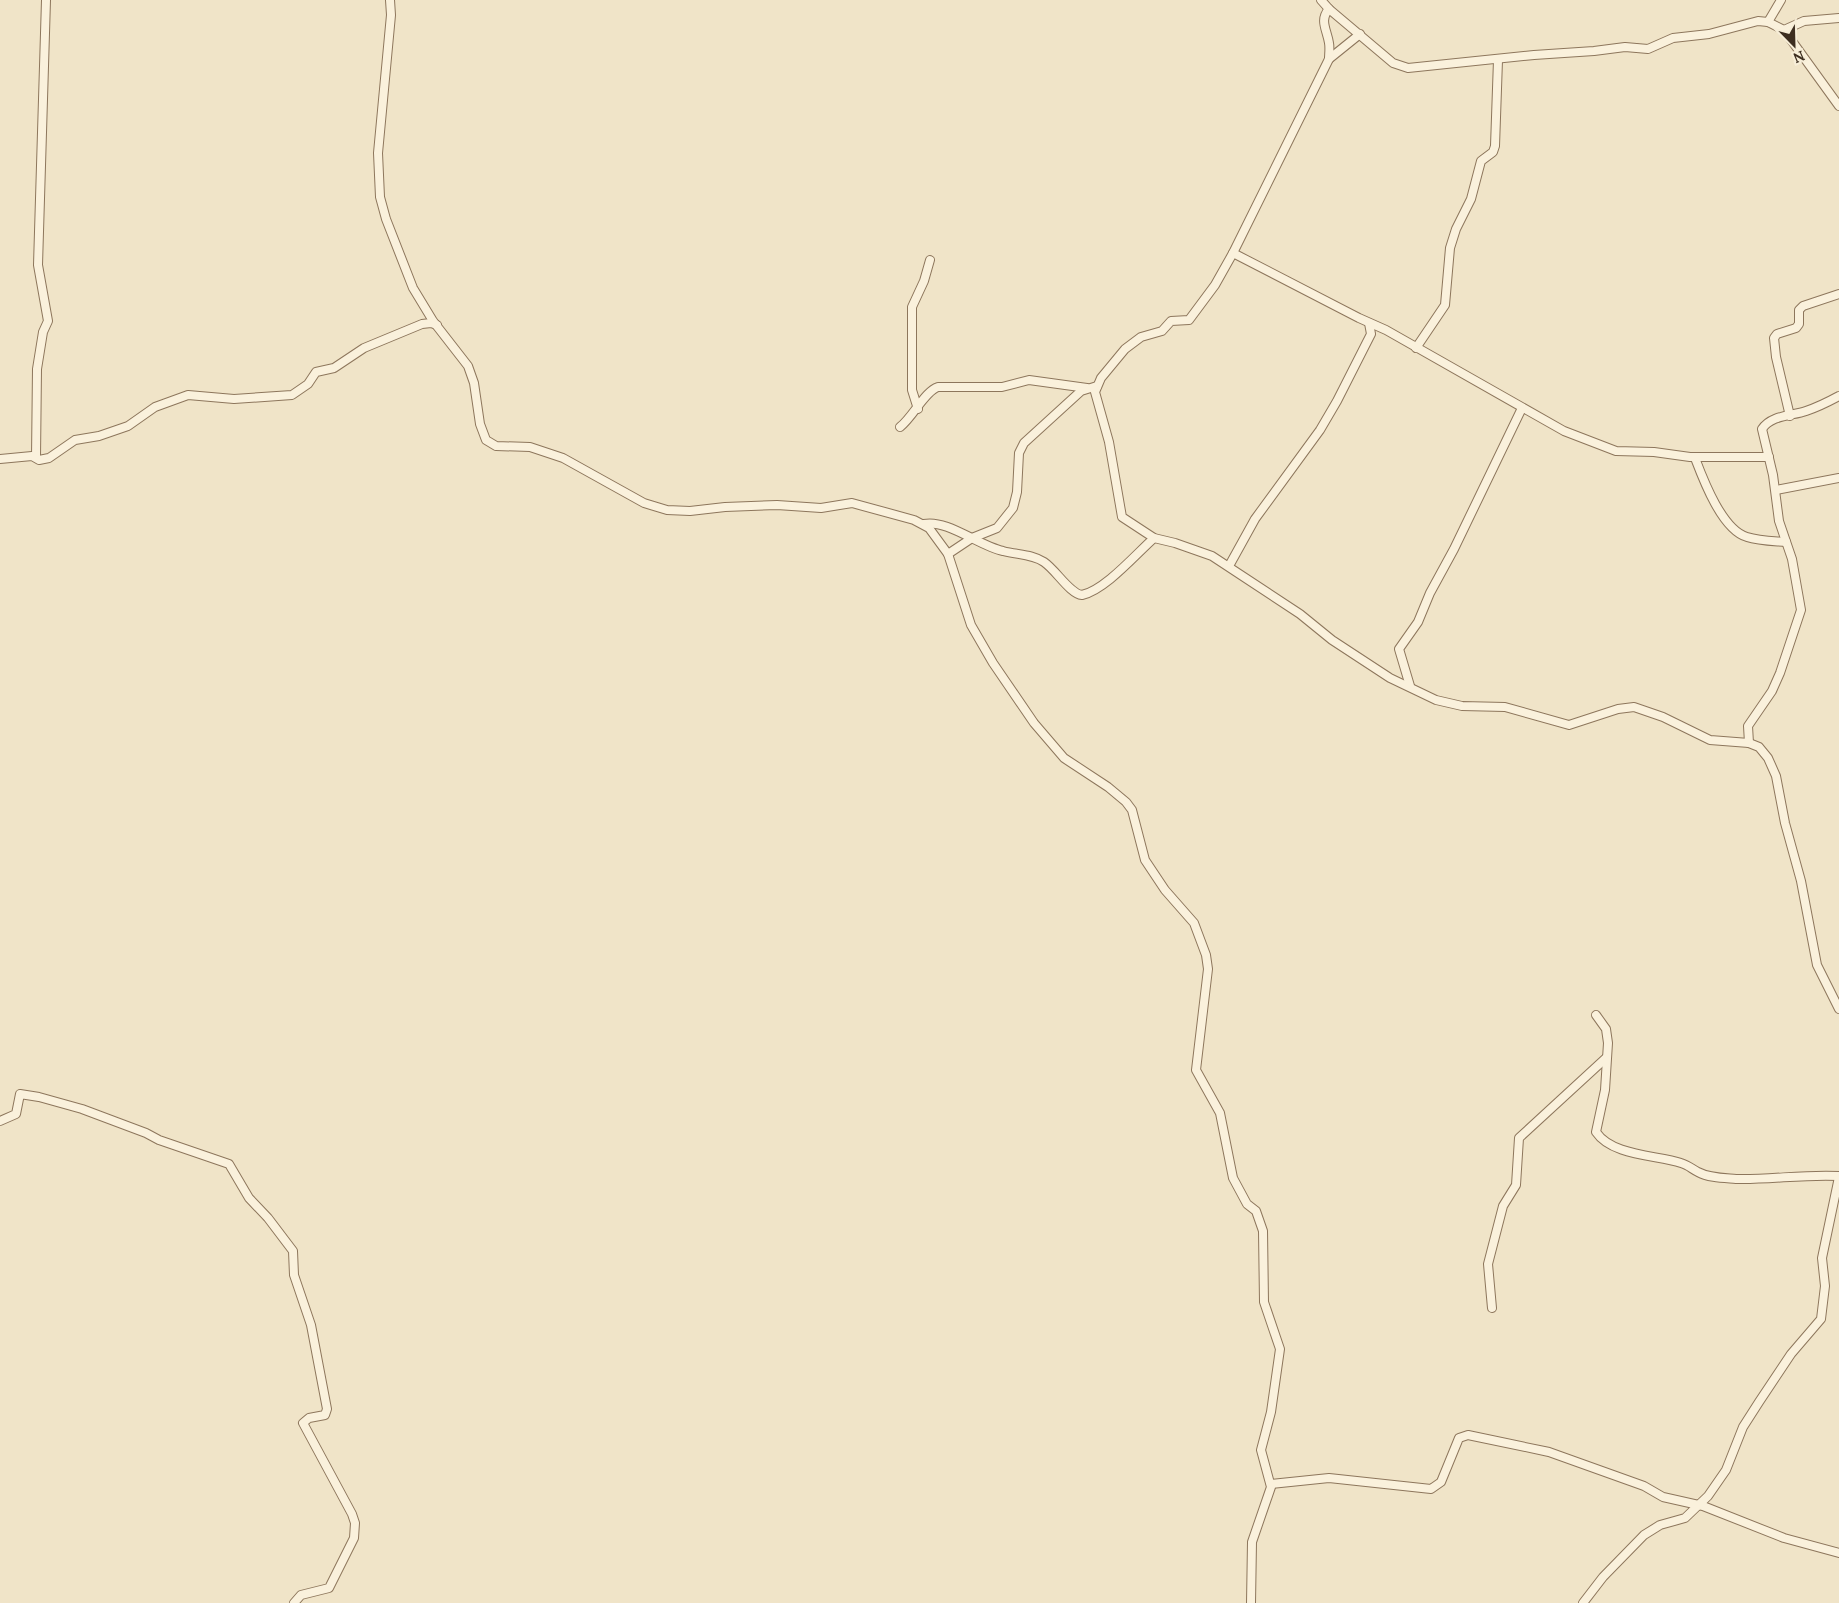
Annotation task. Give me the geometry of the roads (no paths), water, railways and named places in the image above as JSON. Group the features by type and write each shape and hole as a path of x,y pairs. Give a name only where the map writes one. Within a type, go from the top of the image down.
{"street":[{"path":"36,457 37,369 43,332 48,321 38,265 46,0"},
{"path":"390,0 391,15 378,153 377,178 380,197 405,270 437,326 468,366 474,383 483,433 490,444 540,450 573,463 644,503 667,510 690,511 725,506 777,505 821,508 852,503 924,524 939,523 1001,551 1032,556 1043,561 1060,576 1072,592 1082,595 1091,592 1116,573 1154,538"},
{"path":"1322,0 1329,9 1400,67 1416,68 1625,46 1648,49 1673,38 1709,34 1749,22 1768,22 1784,30 1839,106"},
{"path":"1768,22 1781,0"},
{"path":"1329,9 1323,23 1329,44 1329,59"},
{"path":"1784,30 1804,21 1839,18"},
{"path":"1360,34 1329,59 1233,253 1215,285 1189,320 1171,321 1162,330 1147,335 1132,344 1114,361 1097,386 1095,395 1109,442 1120,511 1125,520 1154,538 1194,549 1229,566 1300,614 1332,640 1390,678 1444,703 1462,706 1493,705 1505,707 1569,725 1618,709 1634,707 1662,717 1710,740 1749,743 1763,750 1776,776 1785,823 1802,881 1818,965 1839,1009"},
{"path":"1416,348 1444,304 1450,248 1456,229 1474,192 1481,161 1493,152 1495,146 1498,60"},
{"path":"1233,253 1380,327 1564,430 1616,452 1654,452 1695,458 1769,457"},
{"path":"918,409 912,390 912,307 924,281 930,260"},
{"path":"1790,416 1776,358 1775,335 1794,330 1799,324 1799,310 1803,306 1839,294"},
{"path":"0,459 36,457 39,460 49,458 75,440 99,436 128,426 155,407 188,395 234,398 292,395 308,384 316,372 334,368 364,348 422,324 431,323 437,326"},
{"path":"1369,323 1371,334"},
{"path":"1229,566 1255,519 1320,430 1371,334 1380,327"},
{"path":"900,427 918,409 929,392 938,387 1002,387 1032,380 1086,388 1097,386"},
{"path":"948,554 972,538 997,528 1013,508 1017,492 1019,453 1024,443 1040,426 1086,388"},
{"path":"1749,743 1748,726 1772,691 1801,610 1792,559 1778,521 1776,490 1762,429 1766,423 1773,419 1790,416 1825,404 1839,396"},
{"path":"1410,686 1399,649 1418,622 1430,593 1454,549 1522,408"},
{"path":"1695,458 1709,496 1736,531 1747,538 1786,542"},
{"path":"1776,490 1839,478"},
{"path":"924,524 938,538 948,554 971,625 993,663 1034,723 1064,758 1108,787 1126,802 1132,810 1145,860 1165,890 1194,923 1198,933 1208,968 1196,1070 1220,1113 1233,1178 1247,1204 1256,1211 1263,1231 1264,1302 1280,1350 1271,1412 1261,1450 1271,1484 1252,1542 1251,1603"},
{"path":"1583,1603 1603,1577 1649,1530 1686,1518 1699,1505 1726,1470 1743,1427 1759,1402 1791,1354 1823,1316 1825,1286 1822,1258 1835,1212 1839,1177 1813,1175 1780,1178 1714,1177 1699,1173 1680,1162 1641,1156 1615,1146 1596,1132 1605,1090 1608,1037 1602,1022 1596,1015"},
{"path":"1492,1308 1488,1264 1503,1206 1516,1184 1519,1138 1534,1122 1567,1096 1606,1058"},
{"path":"0,1121 16,1114 20,1094 39,1097 82,1109 146,1133 159,1140 229,1164 249,1198 290,1246 294,1256 294,1275 311,1325 327,1410 325,1414 309,1418 303,1422 352,1514 356,1530 349,1550 329,1588 301,1595 294,1603"},
{"path":"1271,1484 1329,1478 1431,1489 1442,1482 1459,1438 1468,1435 1549,1452 1644,1486 1663,1497 1699,1505 1784,1538 1839,1553"}]}
